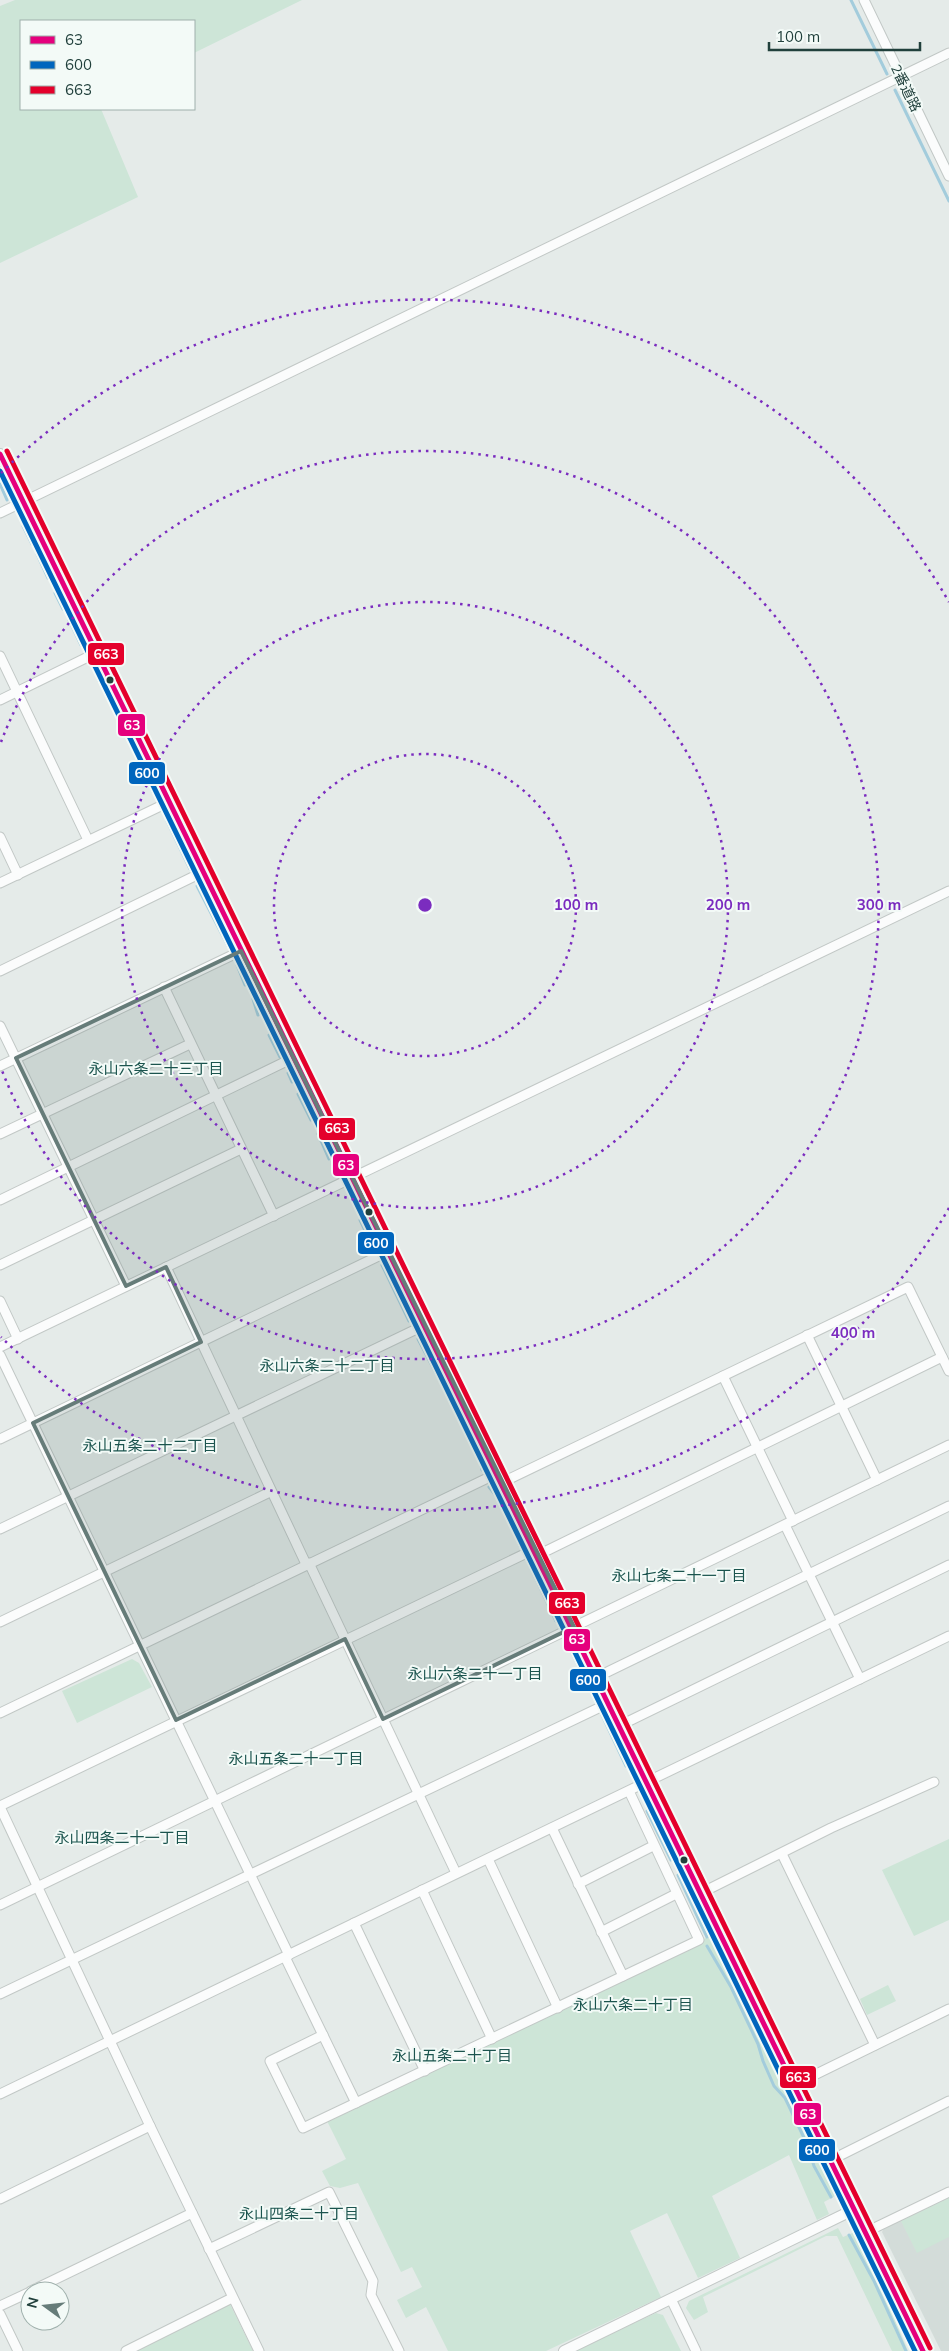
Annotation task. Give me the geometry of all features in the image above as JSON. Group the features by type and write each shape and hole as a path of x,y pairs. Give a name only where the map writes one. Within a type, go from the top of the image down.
{"street":[{"name":"2番道路","path":"864,0 949,176"},
{"path":"0,513 949,53"},
{"path":"0,454 293,1058 574,1627 647,1783 923,2351"},
{"path":"0,700 96,653"},
{"path":"0,656 88,840"},
{"path":"0,883 169,802"},
{"path":"0,837 18,875"},
{"path":"0,971 203,872"},
{"path":"0,1347 949,891"},
{"path":"0,1066 241,951"},
{"path":"164,987 274,1216"},
{"path":"0,1026 126,1286"},
{"path":"0,1134 190,1044"},
{"path":"0,1200 293,1058"},
{"path":"0,1265 241,1149"},
{"path":"0,1439 388,1251"},
{"path":"166,1268 237,1414 270,1492 346,1639 456,1873"},
{"path":"0,1713 308,1563 723,1376 908,1287 949,1371"},
{"path":"0,1301 18,1339"},
{"path":"0,1529 425,1325"},
{"path":"807,1335 877,1480"},
{"path":"0,1355 251,1875 323,2035 356,2103"},
{"path":"259,2351 150,2126 0,1806 176,1720 346,1639 536,1552 942,1357"},
{"path":"723,1376 757,1447 809,1574 860,1679"},
{"path":"0,1904 949,1445"},
{"path":"0,1622 270,1492"},
{"path":"598,1677 949,1506"},
{"path":"620,1725 949,1565"},
{"path":"0,2094 949,1636"},
{"path":"0,1994 609,1702"},
{"path":"701,1892 782,1854 831,1828 934,1782"},
{"path":"323,2035 270,2061 303,2128 699,1940 653,1846 629,1791"},
{"path":"552,1828 623,1976"},
{"path":"578,1884 653,1846"},
{"path":"782,1854 875,2045"},
{"path":"488,1859 558,2008"},
{"path":"422,1890 492,2039"},
{"path":"601,1932 676,1894"},
{"path":"354,1923 425,2071"},
{"path":"794,2085 949,2009"},
{"path":"831,2160 949,2101"},
{"path":"0,2199 150,2126"},
{"path":"209,2249 329,2192 373,2281 371,2295 399,2351"},
{"path":"866,2232 949,2192"},
{"path":"564,2351 855,2209"},
{"path":"52,2281 192,2213"},
{"path":"0,2306 20,2296"},
{"path":"126,2351 232,2298"},
{"path":"671,2299 696,2351"},
{"path":"0,2314 18,2351"}],"highlighted area":[{"path":"241,951 574,1627 383,1719 345,1639 176,1720 33,1423 201,1342 166,1267 126,1286 16,1058"}],"shaded area":[{"path":"949,2196 949,2351 941,2351 882,2232 884,2228"}],"green space":[{"path":"15,0 302,0 195,53 195,20 20,20 20,110 101,110 138,197 0,263 0,6"},
{"path":"132,1659 139,1663 152,1687 77,1723 62,1691"},
{"path":"949,1839 949,1920 914,1936 882,1870"},
{"path":"712,1935 837,2195 824,2202 829,2214 817,2220 789,2155 712,2196 740,2258 698,2278 667,2213 630,2231 661,2297 546,2351 448,2351 426,2307 406,2318 397,2300 422,2287 412,2267 401,2272 358,2183 340,2188 330,2186 322,2171 346,2159 327,2121"},
{"path":"888,1985 896,2001 867,2015 860,1999"},
{"path":"949,2198 949,2237 917,2253 901,2221"},
{"path":"838,2228 843,2237 857,2231 908,2351 892,2351 837,2236 826,2236 703,2297 708,2312 694,2320 686,2308 689,2301"},
{"path":"230,2304 253,2351 133,2351"},
{"path":"656,2313 663,2315 681,2351 574,2351"}],"waterway":[{"path":"851,0 887,74"},
{"path":"895,90 949,201"},
{"path":"0,484 7,500"},
{"path":"23,526 32,544"},
{"path":"37,554 48,578"},
{"path":"55,593 63,609"},
{"path":"69,620 81,645"},
{"path":"94,669 99,681"},
{"path":"105,692 108,699"},
{"path":"113,708 125,734"},
{"path":"130,744 140,764"},
{"path":"145,774 153,792"},
{"path":"167,821 190,869"},
{"path":"197,886 228,946"},
{"path":"237,965 245,985"},
{"path":"253,999 258,1015"},
{"path":"269,1035 280,1057"},
{"path":"288,1073 292,1082"},
{"path":"298,1094 311,1120"},
{"path":"318,1134 329,1159"},
{"path":"360,1220 374,1249"},
{"path":"382,1265 409,1321"},
{"path":"418,1339 479,1455 482,1470"},
{"path":"489,1487 501,1502 520,1546"},
{"path":"528,1562 556,1621"},
{"path":"566,1641 595,1699"},
{"path":"602,1715 626,1766"},
{"path":"647,1811 671,1860"},
{"path":"678,1875 707,1937"},
{"path":"707,1946 731,1987 758,2044 774,2086 785,2098 807,2144 814,2166 831,2197"},
{"path":"849,2235 874,2281 906,2351"}],"transit line":[{"name":"663","path":"7,451 930,2348"},
{"name":"63","path":"0,454 923,2351"},
{"name":"600","path":"0,471 915,2351"}],"district":[{"name":"永山六条二十三丁目","path":"156,1068"},
{"name":"永山六条二十二丁目","path":"327,1365"},
{"name":"永山五条二十二丁目","path":"150,1445"},
{"name":"永山七条二十一丁目","path":"679,1575"},
{"name":"永山六条二十一丁目","path":"475,1673"},
{"name":"永山五条二十一丁目","path":"296,1758"},
{"name":"永山四条二十一丁目","path":"122,1837"},
{"name":"永山六条二十丁目","path":"633,2004"},
{"name":"永山五条二十丁目","path":"452,2055"},
{"name":"永山四条二十丁目","path":"299,2213"}]}
